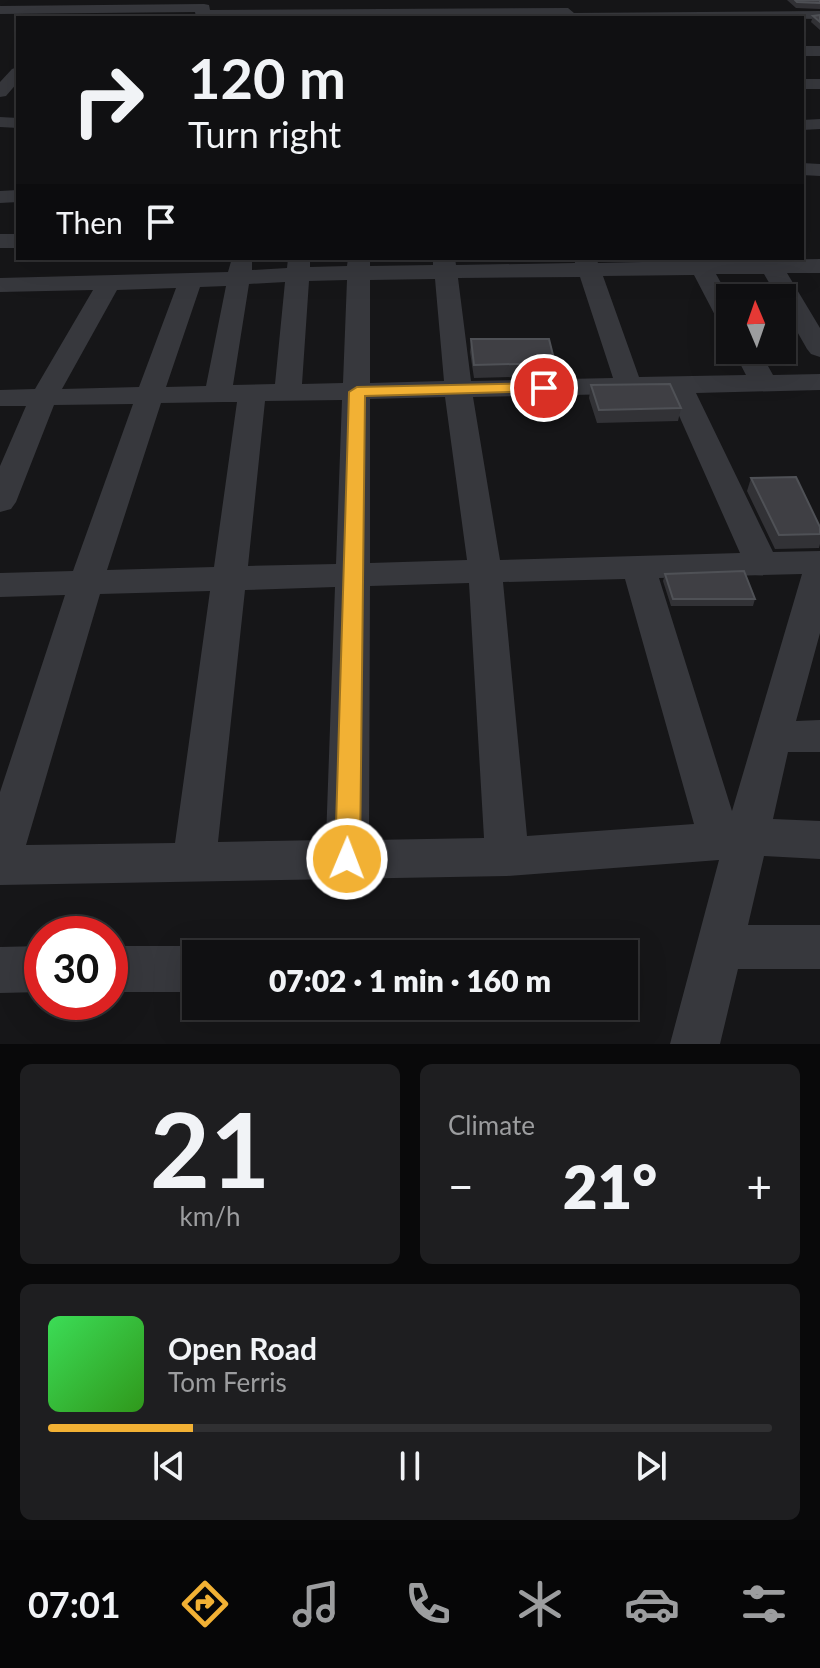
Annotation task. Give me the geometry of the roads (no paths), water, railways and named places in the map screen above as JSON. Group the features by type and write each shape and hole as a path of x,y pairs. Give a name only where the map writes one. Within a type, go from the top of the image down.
{"street":[{"path":"302,8 525,0"},
{"path":"0,10 70,9 120,4 203,10 255,5 820,15"},
{"path":"698,262 716,295"},
{"path":"0,285 108,284 173,274 298,266 698,262 771,266 810,262"},
{"path":"587,263 629,386"},
{"path":"347,859 359,265"},
{"path":"445,265 458,389 485,572 507,857"},
{"path":"288,393 298,266"},
{"path":"771,266 820,349"},
{"path":"194,862 231,580 240,268"},
{"path":"173,274 148,396 85,584 0,863 507,857 734,838 820,840"},
{"path":"0,502 44,397 108,284"},
{"path":"754,364 764,383"},
{"path":"0,398 820,382"},
{"path":"679,385 762,564"},
{"path":"0,585 820,562"},
{"path":"639,567 734,838"},
{"path":"695,1044 719,947 734,838 813,620 820,571"},
{"path":"772,737 820,736"},
{"path":"719,947 820,947"},
{"path":"0,970 24,969"},
{"path":"128,969 182,969"}]}
